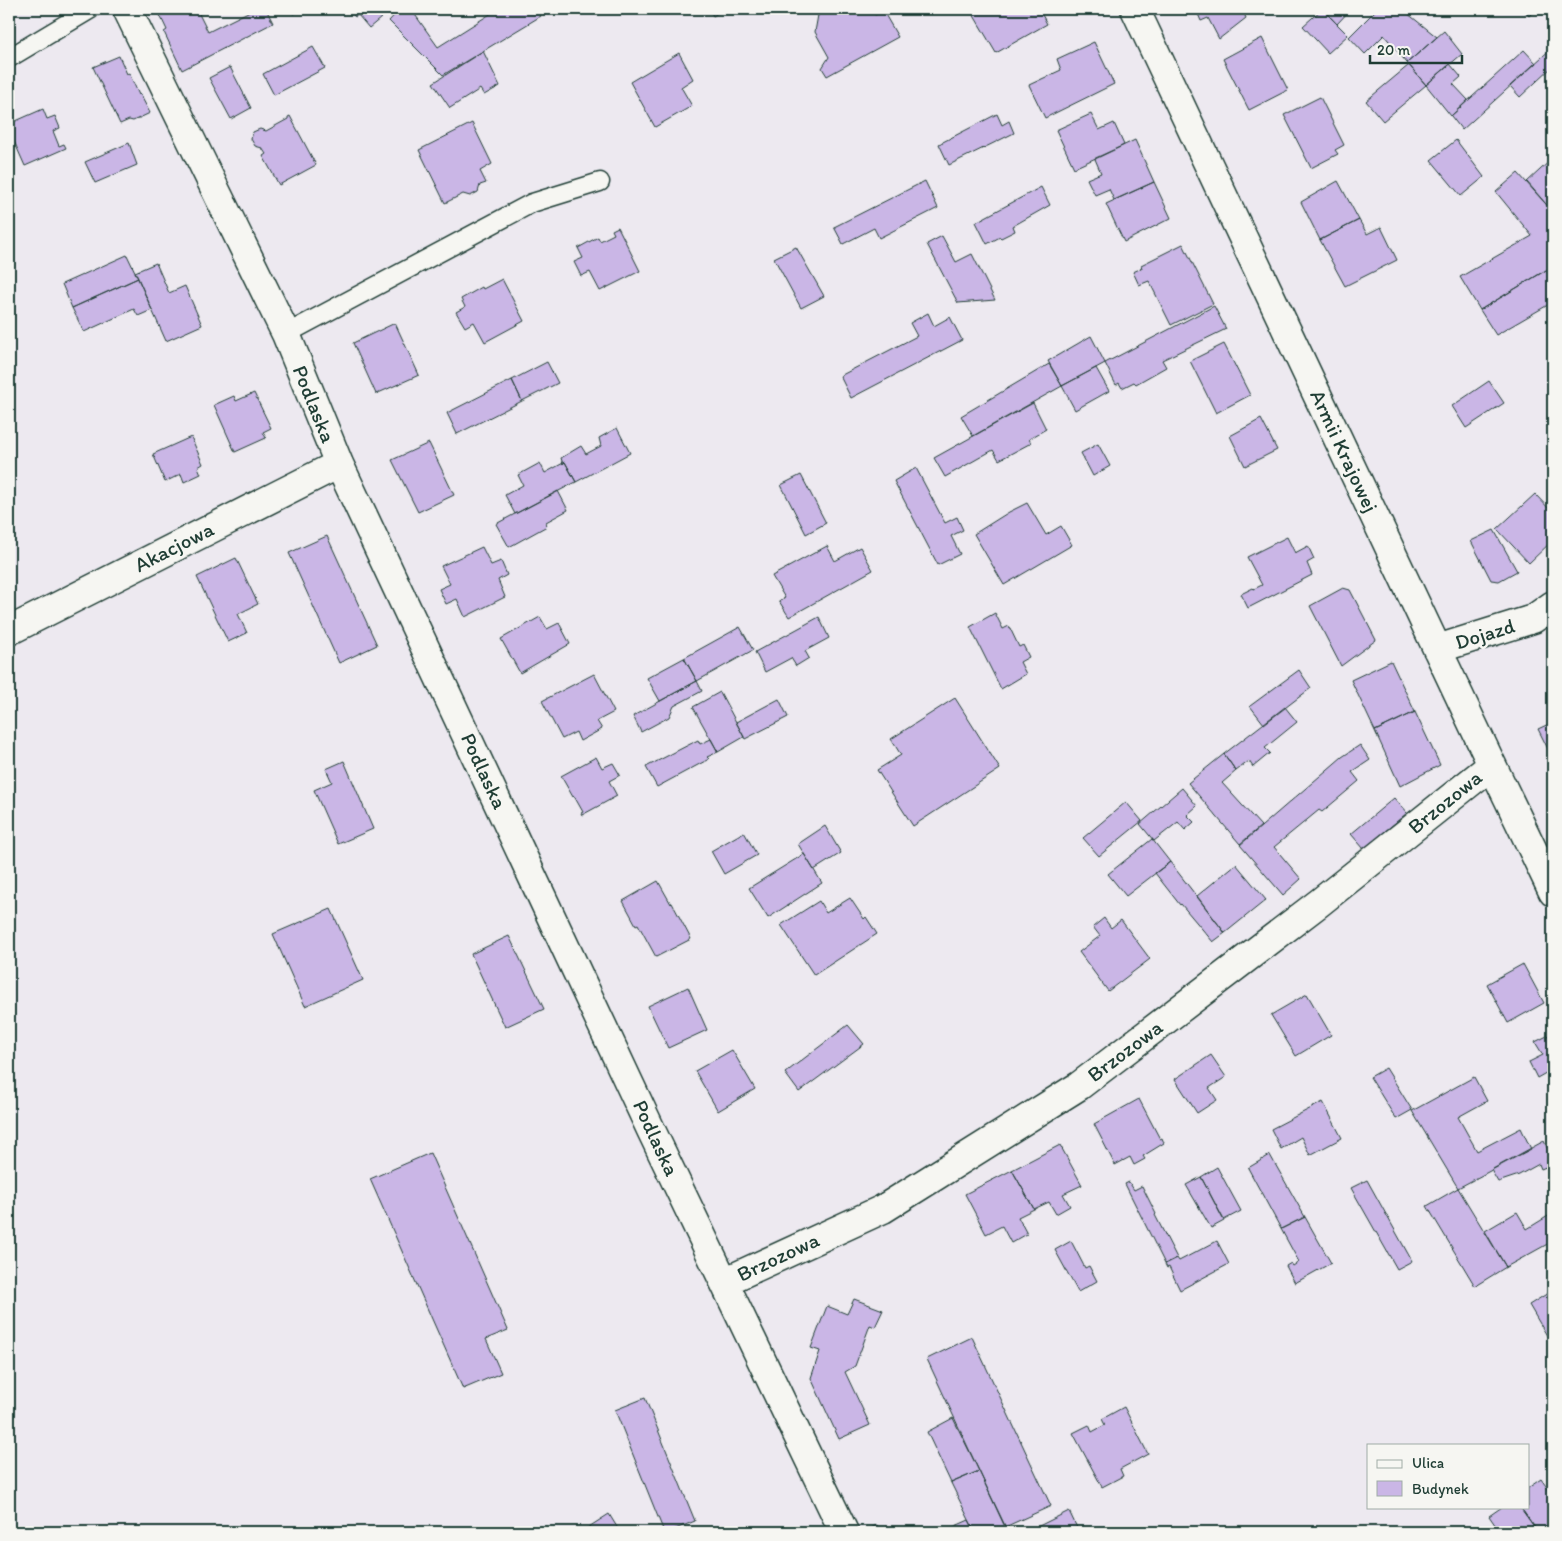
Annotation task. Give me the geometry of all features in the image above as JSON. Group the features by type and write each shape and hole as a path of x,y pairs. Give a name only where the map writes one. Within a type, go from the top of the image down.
{"street":[{"name":"Podlaska","path":"127,9 286,334 338,464 844,1532"},
{"name":"Armii Krajowej","path":"1135,9 1553,892"},
{"name":"Akacjowa","path":"9,631 338,464"},
{"name":"Dojazd","path":"1437,649 1546,616"},
{"name":"Brzozowa","path":"724,1282 883,1209 1079,1086 1319,903 1492,765"}],"lane":[{"path":"9,58 90,9"},
{"path":"286,334 532,203 600,182"}],"building":[{"path":"163,9 204,9 205,11 199,14 208,32 254,9 266,9 273,23 182,70 164,32 167,30 158,11"},
{"path":"291,9 302,9 293,14"},
{"path":"348,9 386,9 379,15 381,18 369,28 358,15 355,17"},
{"path":"400,9 411,9 438,47 495,11 494,9 536,9 541,16 443,75 389,21"},
{"path":"709,9 725,9 713,16"},
{"path":"830,9 871,9 875,15 883,11 898,37 827,76 822,68 829,57 815,32 818,15"},
{"path":"982,9 1039,9 1047,24 996,53 973,14"},
{"path":"1196,9 1242,9 1246,18 1219,39 1208,18 1201,21"},
{"path":"1322,9 1348,35 1328,53 1303,26"},
{"path":"1323,9 1351,9 1337,24"},
{"path":"1377,9 1402,9 1437,37 1407,63 1384,35 1365,54 1349,37"},
{"path":"1522,9 1536,9 1529,16"},
{"path":"1444,31 1462,54 1426,85 1407,63"},
{"path":"1262,38 1288,90 1249,110 1223,59"},
{"path":"1094,42 1114,84 1045,118 1029,85 1061,70 1057,59"},
{"path":"313,47 325,68 274,95 263,74"},
{"path":"1553,47 1553,66 1520,97 1510,86"},
{"path":"1524,50 1536,63 1462,130 1451,116"},
{"path":"483,51 500,86 484,95 480,89 450,108 433,83"},
{"path":"679,53 693,79 681,87 692,106 655,127 630,82"},
{"path":"119,56 127,74 129,73 150,113 133,121 129,120 120,124 93,67"},
{"path":"1450,64 1461,77 1453,84 1468,100 1451,116 1426,85"},
{"path":"1409,65 1426,85 1383,121 1366,101"},
{"path":"230,67 251,108 231,119 209,78"},
{"path":"1320,97 1344,145 1335,150 1338,154 1311,168 1284,115"},
{"path":"43,109 47,119 55,116 60,128 53,131 59,146 64,144 66,148 25,166 9,130 9,124"},
{"path":"997,114 1002,125 1009,121 1014,133 949,165 939,144"},
{"path":"1091,114 1099,130 1114,123 1124,145 1074,168 1056,130"},
{"path":"290,116 316,165 279,185 263,156 266,154 262,148 255,146 251,139 253,132 260,129 266,131"},
{"path":"472,123 492,164 480,171 486,183 480,185 478,192 470,196 463,194 445,203 419,150"},
{"path":"1135,140 1154,182 1114,200 1109,189 1095,195 1087,179 1101,173 1095,159"},
{"path":"1456,140 1484,177 1461,196 1431,160"},
{"path":"129,143 137,165 95,183 85,162"},
{"path":"1553,158 1553,212 1527,182"},
{"path":"1518,173 1553,212 1553,266 1480,310 1460,277 1532,236 1496,192"},
{"path":"925,181 938,208 879,238 874,228 843,244 834,227"},
{"path":"1338,181 1359,220 1320,240 1301,202"},
{"path":"1154,182 1171,218 1124,242 1106,204"},
{"path":"1041,187 1050,205 1013,226 1015,231 987,244 976,222"},
{"path":"1359,220 1367,234 1381,227 1397,260 1345,286 1320,240"},
{"path":"618,227 640,271 600,291 590,272 581,276 574,262 583,258 578,248 598,237 600,241 614,234 612,230"},
{"path":"942,236 956,262 972,254 995,300 958,303 927,244"},
{"path":"1183,244 1213,304 1171,325 1149,281 1139,285 1133,272 1142,268 1141,265"},
{"path":"796,247 824,296 801,308 774,258"},
{"path":"127,255 138,278 72,308 62,284"},
{"path":"156,263 169,293 185,286 202,325 166,341 135,272"},
{"path":"1546,270 1553,281 1553,302 1496,335 1480,310"},
{"path":"138,278 152,310 138,316 134,309 84,332 72,308"},
{"path":"502,279 524,321 485,342 474,322 465,327 456,312 465,307 461,299 482,287 483,289"},
{"path":"1214,306 1226,329 1162,360 1166,367 1136,384 1134,382 1122,388 1119,383 1116,385 1105,363"},
{"path":"928,313 934,326 950,317 962,340 851,398 840,376 917,336 910,323"},
{"path":"395,323 419,375 376,394 353,343"},
{"path":"1091,336 1105,363 1062,386 1048,361"},
{"path":"1224,344 1250,395 1216,413 1190,361"},
{"path":"547,362 558,383 522,401 512,380"},
{"path":"1049,364 1062,386 973,436 961,416"},
{"path":"1096,368 1109,391 1075,410 1062,386"},
{"path":"512,380 522,401 457,434 447,413"},
{"path":"1489,381 1504,403 1466,428 1452,406"},
{"path":"254,393 271,428 263,432 266,438 235,452 214,405 234,396 236,401"},
{"path":"1033,403 1046,429 1029,439 1031,443 999,460 993,450 945,477 934,458"},
{"path":"1261,419 1277,450 1245,466 1230,436"},
{"path":"617,428 630,453 576,482 561,458 581,446 586,454 601,446 599,438"},
{"path":"191,437 203,464 198,467 201,474 184,482 181,474 165,482 153,454"},
{"path":"429,443 454,495 418,512 392,460"},
{"path":"1098,444 1110,466 1093,476 1081,453"},
{"path":"565,462 576,482 515,514 505,495 523,485 518,475 540,463 545,473"},
{"path":"916,468 945,523 957,517 963,530 951,536 960,554 938,565 894,481"},
{"path":"801,475 826,523 806,534 781,485"},
{"path":"558,491 568,510 546,522 547,526 509,547 496,524"},
{"path":"1535,494 1553,513 1553,540 1529,563 1497,529"},
{"path":"1027,503 1046,535 1061,526 1072,545 1004,585 974,534"},
{"path":"1494,530 1517,571 1499,581 1491,580 1471,541"},
{"path":"327,536 377,645 339,663 289,553"},
{"path":"1287,537 1295,553 1308,546 1314,559 1307,563 1312,575 1248,608 1241,594 1262,585 1247,557"},
{"path":"827,546 835,561 860,547 873,570 789,617 779,601 785,598 772,576"},
{"path":"482,547 491,565 501,561 507,575 498,580 505,597 465,617 457,599 446,604 439,589 450,584 441,566"},
{"path":"236,558 258,604 238,614 247,633 228,642 197,577"},
{"path":"1343,588 1350,590 1376,640 1341,666 1310,606"},
{"path":"995,613 1003,629 1009,626 1019,647 1023,645 1029,657 1020,662 1026,674 1001,689 970,627"},
{"path":"540,617 547,629 559,623 570,644 520,673 501,639"},
{"path":"819,617 829,638 805,651 809,658 796,666 791,658 765,672 755,652"},
{"path":"740,627 753,650 697,681 684,658"},
{"path":"684,658 697,681 660,701 647,678"},
{"path":"1391,661 1415,712 1375,731 1351,680"},
{"path":"1299,670 1311,688 1264,724 1250,706"},
{"path":"594,674 614,712 597,721 602,729 580,741 576,732 562,739 542,701"},
{"path":"697,681 702,691 674,706 669,717 641,732 633,716"},
{"path":"720,692 744,737 718,752 693,707"},
{"path":"955,698 1000,769 913,826 877,770 901,755 891,739"},
{"path":"779,699 788,717 745,739 736,722"},
{"path":"1285,707 1297,722 1265,748 1270,753 1253,767 1249,761 1236,771 1224,754"},
{"path":"1415,712 1440,765 1400,786 1375,731"},
{"path":"1553,722 1553,749 1549,751 1538,729"},
{"path":"711,739 718,752 707,757 709,759 657,787 646,767 698,740 700,744"},
{"path":"1360,745 1370,760 1352,772 1359,781 1322,812 1319,810 1274,847 1301,879 1283,895 1240,845 1342,757"},
{"path":"1553,749 1553,760 1549,751"},
{"path":"1224,754 1236,771 1222,783 1261,826 1240,844 1188,783"},
{"path":"596,757 602,768 613,763 620,775 609,781 617,796 582,815 581,813 583,812 561,776"},
{"path":"344,761 373,829 338,844 314,790 332,782 326,769"},
{"path":"1182,788 1197,806 1187,815 1194,822 1185,830 1178,822 1154,841 1140,824"},
{"path":"1394,798 1407,813 1364,849 1351,834"},
{"path":"1126,802 1142,821 1099,856 1083,838"},
{"path":"825,826 841,853 814,870 798,844"},
{"path":"744,832 757,855 724,874 711,851"},
{"path":"1152,839 1170,862 1126,896 1108,874"},
{"path":"804,854 822,883 768,918 749,888"},
{"path":"1170,862 1225,933 1213,942 1155,873"},
{"path":"1236,864 1266,900 1225,933 1197,896"},
{"path":"658,881 691,939 656,957 623,901"},
{"path":"850,898 877,934 814,975 781,925 819,901 826,913"},
{"path":"331,909 363,980 305,1006 273,934"},
{"path":"1104,918 1111,928 1121,920 1150,959 1108,991 1079,952 1100,936 1093,927"},
{"path":"509,936 544,1009 505,1027 471,954"},
{"path":"1523,964 1544,1003 1508,1023 1487,984"},
{"path":"688,987 707,1030 668,1048 648,1006"},
{"path":"1307,994 1331,1035 1296,1056 1271,1015"},
{"path":"848,1025 864,1044 799,1092 785,1073"},
{"path":"1553,1033 1553,1074 1551,1070 1537,1078 1529,1062 1543,1055 1535,1042"},
{"path":"732,1050 755,1089 718,1111 695,1071"},
{"path":"1211,1055 1226,1077 1209,1088 1217,1100 1197,1113 1175,1079"},
{"path":"1386,1068 1412,1110 1396,1119 1370,1077"},
{"path":"1474,1077 1487,1101 1458,1117 1477,1151 1521,1128 1531,1149 1458,1188 1412,1111"},
{"path":"1139,1099 1160,1139 1162,1138 1164,1143 1143,1156 1145,1159 1134,1165 1130,1157 1115,1165 1094,1124"},
{"path":"1323,1102 1342,1138 1310,1155 1301,1137 1281,1149 1271,1129"},
{"path":"1544,1141 1553,1164 1541,1169 1539,1164 1519,1175 1498,1182 1491,1170"},
{"path":"1060,1145 1082,1185 1063,1194 1070,1206 1056,1214 1049,1202 1034,1209 1012,1170"},
{"path":"430,1153 508,1330 486,1339 501,1373 463,1389 370,1179"},
{"path":"1270,1155 1305,1217 1281,1229 1248,1168"},
{"path":"1217,1167 1241,1211 1224,1220 1201,1177"},
{"path":"1012,1170 1034,1209 1018,1217 1027,1234 1011,1243 1002,1226 986,1234 965,1194"},
{"path":"1201,1177 1224,1221 1211,1228 1186,1185"},
{"path":"1367,1180 1412,1261 1397,1269 1351,1188"},
{"path":"1129,1182 1134,1190 1142,1186 1177,1258 1165,1264 1125,1184"},
{"path":"1458,1188 1506,1267 1475,1286 1427,1206"},
{"path":"1517,1212 1527,1229 1553,1213 1553,1241 1506,1267 1485,1231"},
{"path":"1305,1217 1331,1263 1295,1283 1286,1266 1291,1263 1293,1266 1299,1262 1281,1229"},
{"path":"1071,1241 1085,1268 1089,1266 1097,1281 1078,1292 1055,1250"},
{"path":"1217,1241 1229,1264 1180,1290 1169,1267 1167,1268 1165,1264 1177,1258 1179,1261"},
{"path":"1553,1290 1553,1346 1529,1305"},
{"path":"854,1299 883,1310 875,1327 870,1325 855,1366 845,1372 870,1425 839,1439 811,1378 820,1351 811,1348 827,1306 847,1314"},
{"path":"972,1337 1051,1506 1005,1527 927,1359"},
{"path":"645,1398 695,1521 668,1532 664,1532 615,1410"},
{"path":"1124,1407 1148,1454 1120,1469 1123,1476 1102,1487 1073,1433 1089,1425 1092,1432 1105,1425 1102,1419"},
{"path":"953,1418 979,1471 951,1483 927,1432"},
{"path":"979,1471 1008,1532 975,1532 951,1483"},
{"path":"1541,1479 1553,1496 1553,1532 1538,1532 1521,1508 1530,1508 1530,1487"},
{"path":"1501,1508 1521,1508 1538,1532 1500,1532 1489,1516"},
{"path":"1069,1511 1079,1532 1027,1532"},
{"path":"609,1514 620,1532 581,1532"},
{"path":"969,1520 975,1532 942,1532"},
{"path":"877,1525 881,1532 862,1532"}]}
